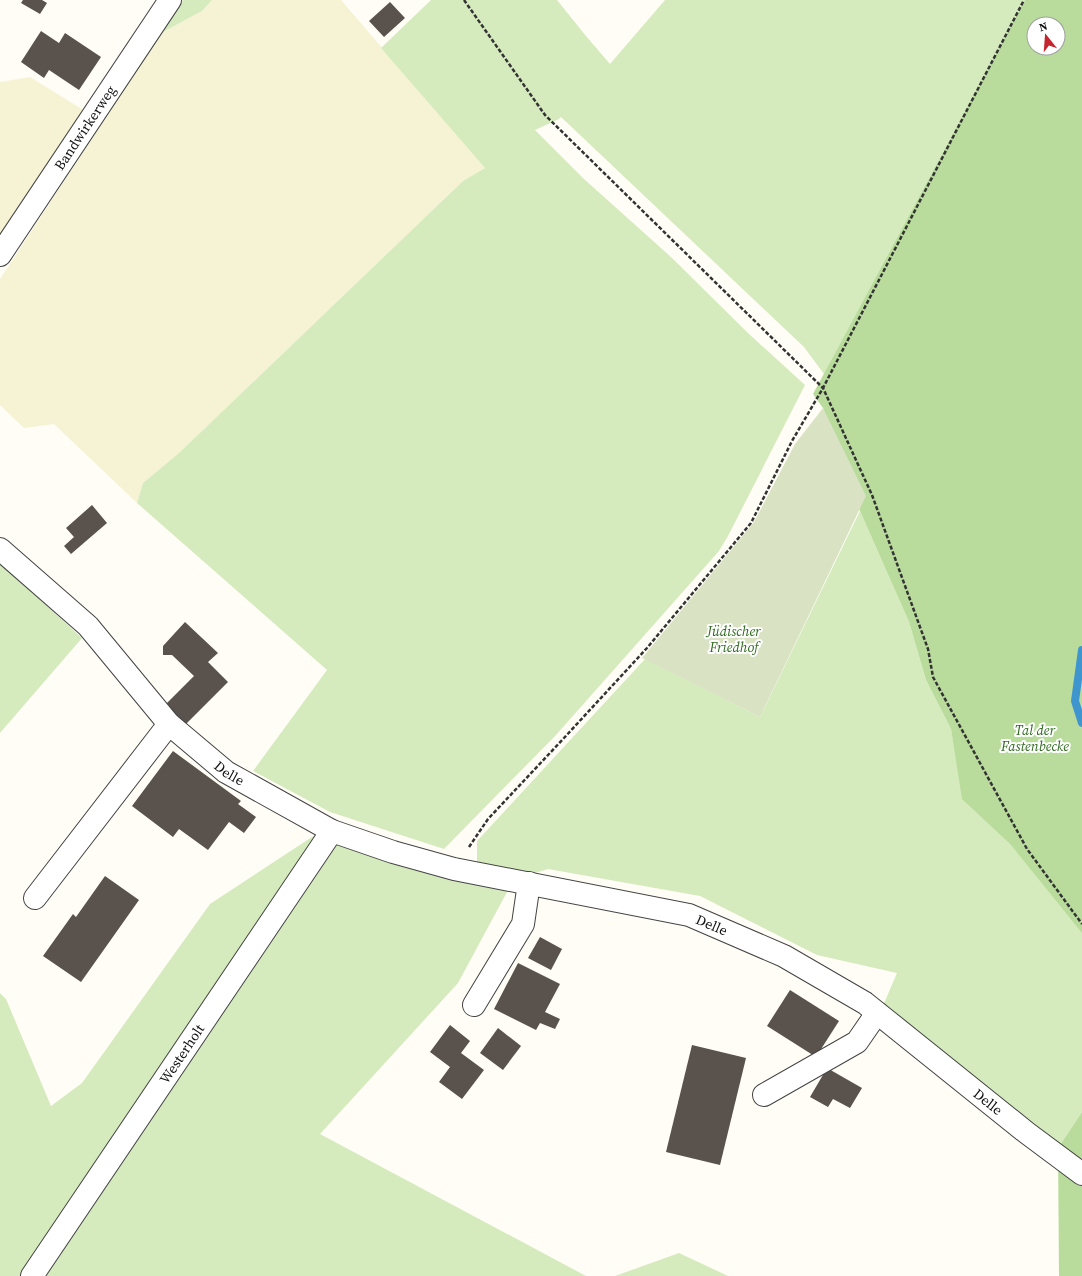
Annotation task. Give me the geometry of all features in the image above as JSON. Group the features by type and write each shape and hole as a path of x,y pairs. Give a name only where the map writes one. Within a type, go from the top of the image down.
{"street":[{"name":"Bandwirkerweg","path":"0,255 170,0"},
{"name":"Delle","path":"0,549 88,626 169,724 226,772 332,831 393,852 454,869 689,915 784,956 865,1004 1027,1133 1082,1174"},
{"path":"35,898 169,724"},
{"name":"Westerholt","path":"32,1276 332,831"},
{"path":"474,1005 523,924 529,883"},
{"path":"764,1095 856,1042 877,1013"}],"path":[{"path":"464,0 545,115 823,388 872,495 928,649 933,677 1027,849 1082,924"},
{"path":"454,869 488,819 647,648 751,523 792,441 823,388 1024,0"}],"shaded area":[{"path":"212,0 341,0 485,168 463,181 179,453 143,483 137,503 54,424 24,428 0,405 0,279 161,33 202,11"},
{"path":"30,77 85,111 0,241 0,82"}],"green space":[{"path":"183,0 212,0 202,11 161,33"},
{"path":"431,0 557,0 610,64 665,0 1025,0 824,374 804,347 561,117 535,130 584,179 671,257 749,334 805,385 719,551 556,735 444,849 330,812 253,771 327,670 137,503 143,483 179,453 463,181 485,168 381,48"},
{"name":"Tal der Fastenbecke","path":"1025,0 1082,0 1082,933 1011,845 962,799 951,729 926,680 909,622 860,511 823,408 813,394"},
{"name":"Jüdischer Friedhof","path":"823,408 866,496 760,717 642,658 754,522 795,444"},
{"name":"Tal der Fastenbecke","path":"1082,426 1082,1112 1058,1148 882,1008 897,973 817,955 700,896 548,869 535,873 477,862 477,841 645,659 760,717 860,511 909,622 926,680 951,729 963,799 1011,845"},
{"path":"0,563 82,638 0,733"},
{"path":"329,832 514,879 458,983 320,1134 586,1276 0,1276 0,993 6,999 51,1106 82,1083 210,904 315,835"},
{"path":"1082,1112 1082,1276 1059,1276 1058,1148"},
{"path":"679,1253 728,1276 615,1276"}],"building":[{"path":"23,0 42,0 47,3 40,14 21,3"},
{"path":"390,2 405,18 384,37 369,21"},
{"path":"41,31 59,43 65,33 101,57 79,90 49,70 44,78 21,62"},
{"path":"92,505 107,523 71,554 64,546 74,537 66,528"},
{"path":"185,622 218,653 208,662 228,682 181,729 161,709 194,676 172,655 163,655 163,646"},
{"path":"173,751 241,801 238,804 256,817 244,833 229,822 208,850 179,829 173,837 132,806"},
{"path":"105,876 139,900 81,982 43,956 73,914 76,917"},
{"path":"540,937 562,949 551,970 528,958"},
{"path":"518,963 560,984 545,1012 560,1019 555,1029 540,1023 536,1030 494,1009"},
{"path":"790,990 839,1021 816,1057 767,1026"},
{"path":"450,1025 470,1041 461,1053 484,1070 462,1099 439,1082 450,1067 430,1052"},
{"path":"498,1028 521,1046 503,1070 480,1053"},
{"path":"692,1045 746,1058 720,1165 666,1152"},
{"path":"827,1068 862,1088 850,1108 833,1099 828,1107 810,1097"}],"waterway":[{"path":"1082,650 1075,701 1082,723"}]}
